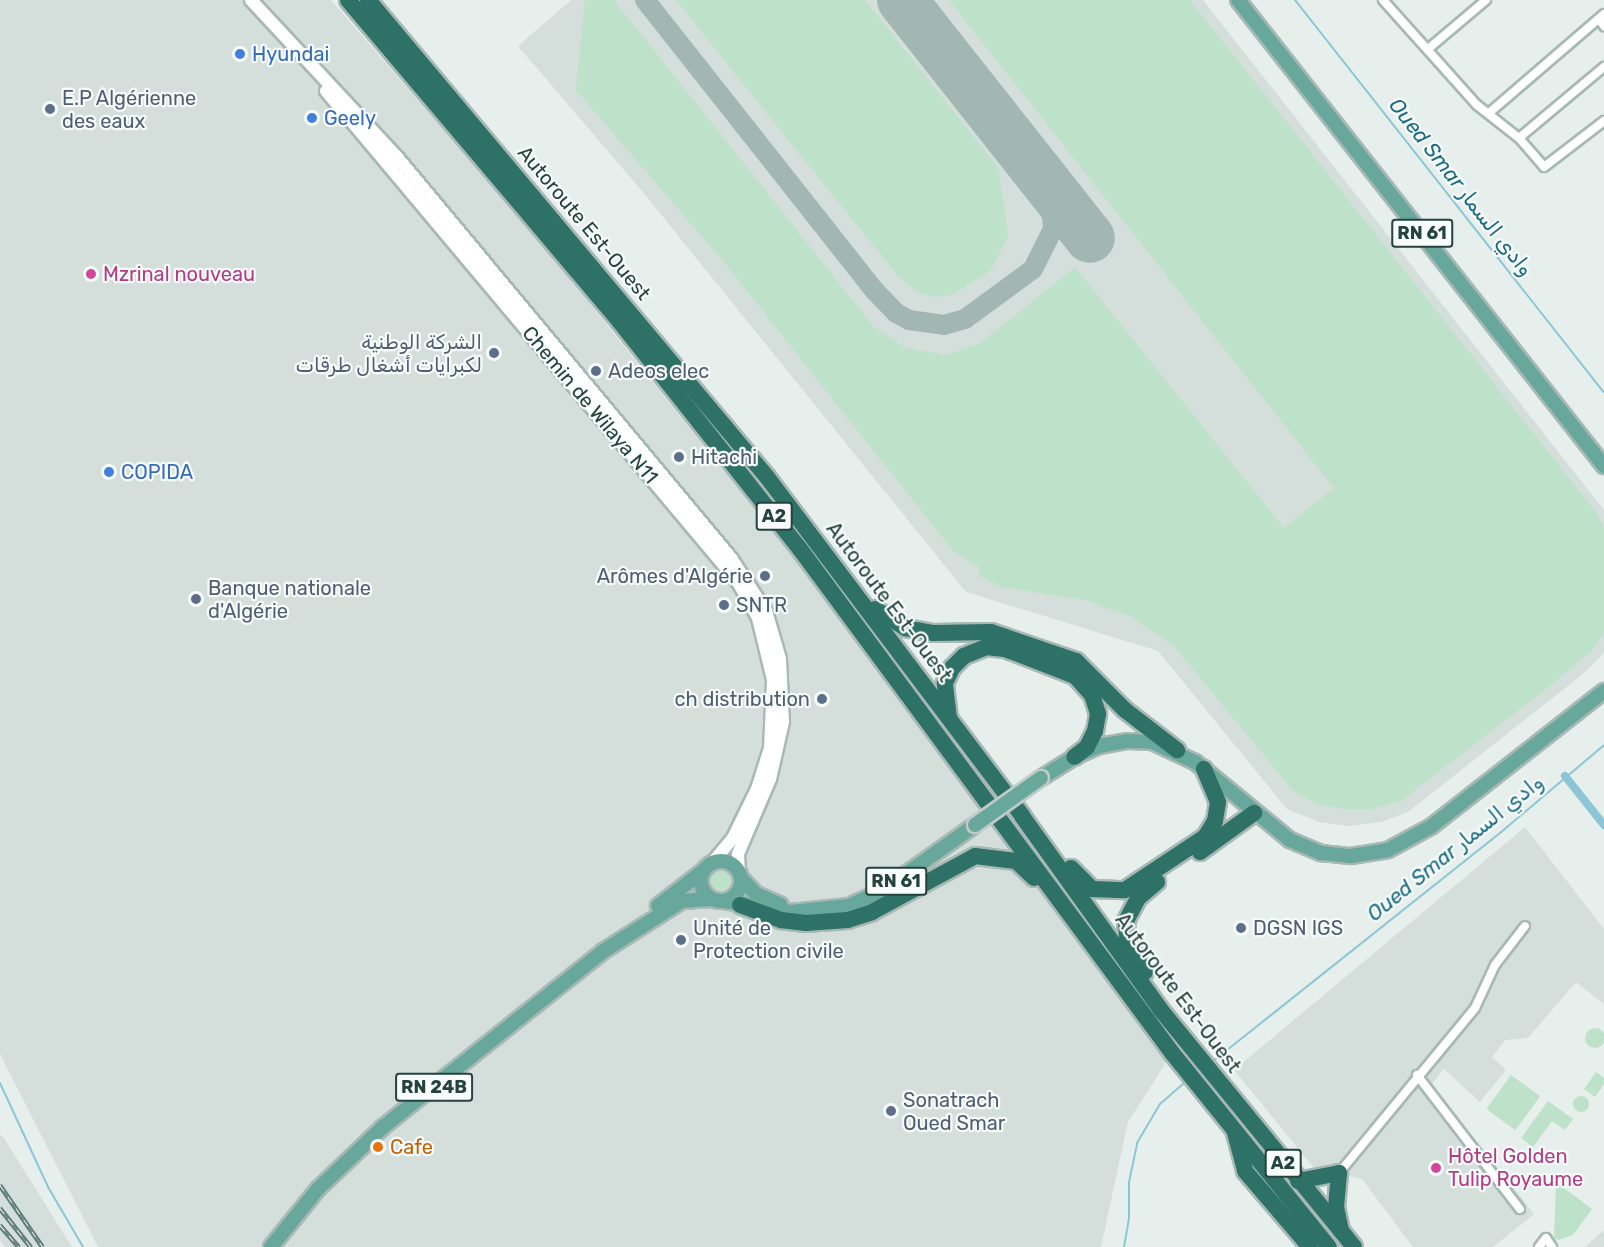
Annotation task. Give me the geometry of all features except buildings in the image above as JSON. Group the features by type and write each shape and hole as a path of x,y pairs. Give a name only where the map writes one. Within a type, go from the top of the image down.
{"highway":[{"name":"Autoroute Est-Ouest","path":"348,0 620,322 800,549 956,754 1089,942 1173,1054 1329,1247"},
{"name":"Autoroute Est-Ouest","path":"368,0 625,305 846,579 1022,816 1160,1009 1354,1247"},
{"path":"846,579 867,602 905,628 934,633 991,632 1076,660 1125,710 1177,750"},
{"path":"949,719 945,683 952,668 964,656 986,647 1005,649 1075,676 1092,695 1098,714 1095,731 1087,747 1074,757"},
{"path":"1204,770 1218,802 1215,821 1205,837"},
{"path":"1022,816 1050,842 1081,881 1101,892 1125,890 1138,884 1205,837 1250,810"},
{"path":"1160,1009 1127,938 1129,913 1145,891 1250,810"},
{"path":"740,905 780,920 806,923 848,920 872,912 955,864 975,856 997,856 1016,861 1031,874 1089,942"},
{"path":"1235,1132 1245,1171 1310,1247"},
{"path":"1298,1181 1339,1173 1336,1207 1341,1232"}],"main road":[{"name":"Chemin de Wilaya N11","path":"241,0 422,201 738,582 752,606 764,631 773,680 772,736 757,789 733,838 708,867"},
{"path":"251,0 363,118 461,233 731,558 754,591 773,628 782,679 781,737 770,778 738,854 740,875 735,895 717,900 702,890 708,867"},
{"name":"RN 61","path":"1238,0 1604,466"},
{"name":"RN 61","path":"613,944 682,901 717,900 740,905 806,912 868,899 1074,757 1127,741 1152,742 1177,750 1290,840 1321,853 1351,856 1388,850 1432,826 1604,691"},
{"path":"613,944 708,867 730,863 740,875"},
{"name":"RN 61","path":"740,875 762,898 806,912"},
{"name":"RN 24B","path":"271,1247 318,1189 383,1127 613,944"}],"street":[{"path":"1383,0 1478,105 1519,138 1544,167 1604,121"},
{"path":"1428,49 1486,0"},
{"path":"1489,113 1602,20"},
{"path":"1519,138 1604,67"},
{"path":"1339,1173 1417,1075 1475,1008 1495,965 1525,926"},
{"path":"1417,1075 1520,1209"},
{"path":"1533,1247 1548,1239 1552,1247"}],"shaded area":[{"path":"0,0 331,0 535,235 817,587 1016,846 1167,1061 1128,1122 1101,1247 98,1247 0,1054"},
{"path":"571,0 1203,0 1604,510 1604,653 1583,674 1408,812 1381,822 1348,826 1319,822 1287,809 1158,651 966,592 642,191 518,46"},
{"path":"1525,827 1604,929 1604,1004 1576,982 1528,1038 1505,1040 1492,1057 1506,1070 1480,1102 1444,1069 1432,1084 1534,1214 1493,1247 1413,1247 1362,1179 1314,1168 1234,1070"},
{"path":"0,1134 72,1247 5,1247 0,1241"},
{"path":"1604,1230 1604,1247 1585,1247"}],"green space":[{"path":"585,0 614,0 873,326 906,348 947,355 981,343 1075,267 1284,528 1334,488 949,0 1190,0 1596,512 1604,528 1604,632 1592,650 1556,681 1401,801 1373,809 1343,809 1318,804 1294,792 1175,647 1130,616 1086,600 1001,587 979,576 979,567 954,552 728,267 576,90"},
{"path":"676,0 865,0 999,169 1008,237 990,271 952,295 935,297 917,292 897,275"},
{"path":"721,871 728,874 731,881 728,888 721,891 714,888 711,881 714,874"},
{"path":"1595,1028 1602,1031 1605,1038 1602,1045 1595,1048 1588,1045 1585,1038 1588,1031"},
{"path":"1596,1072 1604,1078 1604,1084 1595,1097 1584,1089"},
{"path":"1511,1075 1540,1096 1515,1130 1486,1109"},
{"path":"1581,1096 1589,1104 1581,1112 1573,1104"},
{"path":"1548,1101 1573,1119 1565,1130 1552,1121 1533,1147 1521,1138"},
{"path":"1556,1182 1592,1209 1573,1235 1559,1240 1554,1238"}],"waterway":[{"name":"Oued Smar وادي السمار","path":"1295,0 1604,392"},
{"name":"Oued Smar وادي السمار","path":"1212,1062 1500,833 1604,745"},
{"path":"1565,776 1604,825"},
{"name":"Oued Smar وادي السمار","path":"1124,1247 1129,1219 1129,1182 1137,1143 1160,1104 1186,1081"},
{"path":"0,1083 48,1187 83,1247"}],"taxiway":[{"path":"645,0 874,290 896,313 909,320 944,325 965,319 1033,269 1053,229 1051,197 1042,177"}],"runway":[{"path":"902,0 1090,238"}],"railway":[{"path":"0,1185 43,1247"},
{"path":"0,1208 31,1247"},
{"path":"0,1225 19,1247"}],"place":[{"name":"Hyundai","path":"240,54"},
{"name":"E.P Algérienne des eaux","path":"50,109"},
{"name":"Geely","path":"312,118"},
{"name":"Mzrinal nouveau","path":"91,274"},
{"name":"الشركة الوطنية لكبرايات أشغال طرقات","path":"494,353"},
{"name":"Adeos elec","path":"596,371"},
{"name":"Hitachi","path":"679,457"},
{"name":"COPIDA","path":"109,472"},
{"name":"Arômes d'Algérie","path":"765,576"},
{"name":"Banque nationale d'Algérie","path":"196,599"},
{"name":"SNTR","path":"724,605"},
{"name":"ch distribution","path":"822,699"},
{"name":"DGSN IGS","path":"1241,928"},
{"name":"Unité de Protection civile","path":"681,940"},
{"name":"Sonatrach Oued Smar","path":"891,1111"},
{"name":"Cafe","path":"378,1147"},
{"name":"Hôtel Golden Tulip Royaume","path":"1436,1168"}]}
